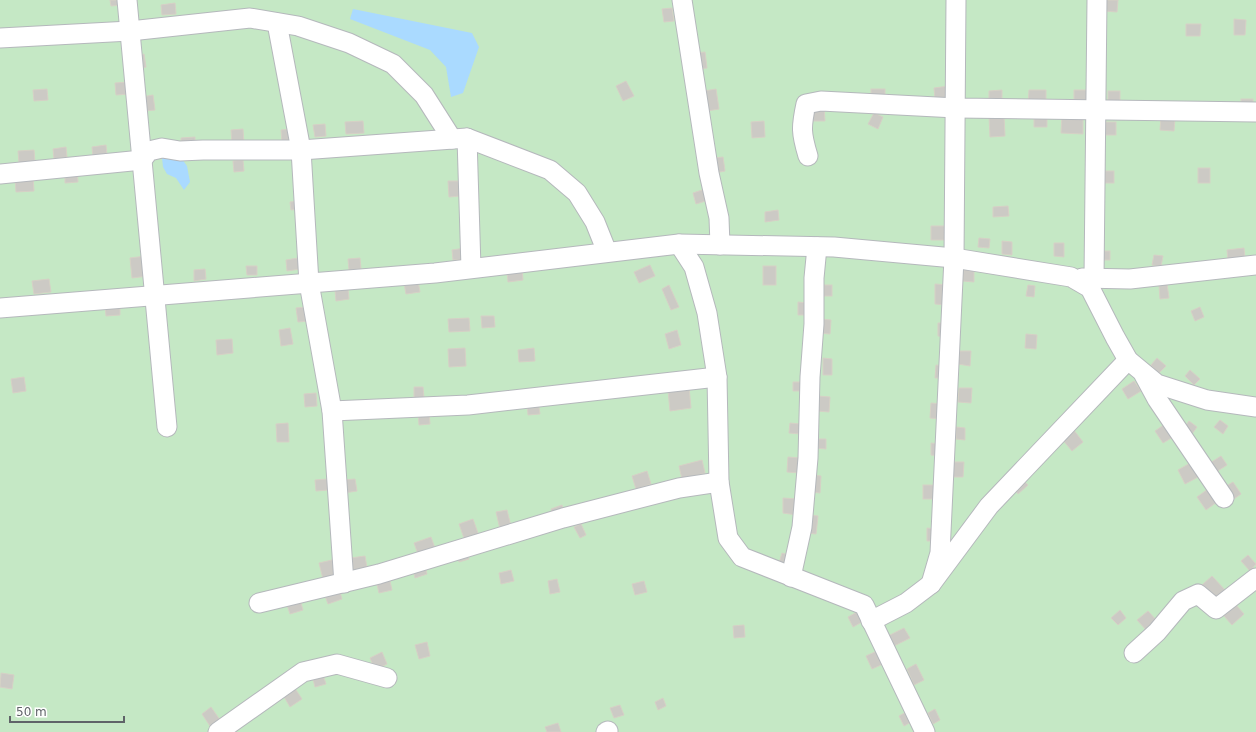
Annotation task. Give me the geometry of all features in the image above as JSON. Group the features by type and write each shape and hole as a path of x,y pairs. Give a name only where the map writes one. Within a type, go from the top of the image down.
{"street":[{"path":"127,0 156,295 167,427"},
{"path":"682,0 718,218 720,245"},
{"path":"931,584 940,553 954,258 956,0"},
{"path":"1094,278 1097,0"},
{"path":"0,38 130,31 250,18 298,26 349,43 393,64 424,96 459,139 471,268"},
{"path":"277,23 301,150 310,283 332,411 344,582"},
{"path":"808,156 802,136 802,121 806,104 821,101 956,108 1256,112"},
{"path":"0,174 142,160 149,151 162,148 180,151 301,150 459,139 550,170 576,193 596,222 607,252"},
{"path":"679,244 694,267 707,313 716,377 719,482 728,538 742,557 864,605 925,732"},
{"path":"0,308 435,273 679,244 816,247 954,258 1071,277 1094,278 1130,279 1256,265"},
{"path":"791,577 802,527 808,458 816,247"},
{"path":"1071,277 1090,288 1128,360 1157,384 1207,400 1256,406"},
{"path":"871,621 906,603 931,584 989,506 1128,360"},
{"path":"1143,373 1157,399 1224,498"},
{"path":"332,411 468,405 716,377"},
{"path":"259,602 380,574 564,518 679,488 719,482"},
{"path":"1134,653 1157,632 1183,601 1198,594 1216,609 1256,578"},
{"path":"218,732 303,672 337,664 387,678"}],"green space":[{"path":"0,0 1256,0 1256,732 0,732"}],"water":[{"path":"353,9 472,33 479,47 463,93 451,97 446,67 430,50 350,19"},
{"path":"169,152 179,155 187,166 190,182 184,190 176,178 167,174 163,167 162,158"}],"building":[{"path":"110,0 121,0 122,5 111,6"},
{"path":"1105,0 1118,0 1117,12 1104,11"},
{"path":"175,3 176,14 162,15 161,5"},
{"path":"672,8 674,21 664,22 662,9"},
{"path":"1234,19 1246,20 1245,35 1234,35"},
{"path":"1186,24 1201,24 1200,36 1186,36"},
{"path":"705,52 707,68 697,69 695,53"},
{"path":"144,54 146,67 139,69 137,56"},
{"path":"626,81 634,96 623,101 616,86"},
{"path":"128,82 129,94 116,95 115,83"},
{"path":"949,86 950,98 935,99 934,88"},
{"path":"47,89 48,100 34,101 33,90"},
{"path":"716,89 719,109 707,111 704,91"},
{"path":"871,89 885,89 885,99 871,99"},
{"path":"1002,90 1002,100 989,100 989,91"},
{"path":"1029,90 1046,90 1046,104 1028,104"},
{"path":"1074,90 1088,90 1088,101 1074,100"},
{"path":"1108,91 1120,91 1120,101 1108,101"},
{"path":"153,95 155,110 144,111 142,97"},
{"path":"1241,99 1253,99 1253,108 1241,108"},
{"path":"809,107 824,107 825,121 809,121"},
{"path":"874,113 883,117 878,129 868,124"},
{"path":"1034,114 1047,115 1047,127 1034,127"},
{"path":"1062,114 1083,114 1083,134 1061,133"},
{"path":"989,116 1004,116 1005,136 990,137"},
{"path":"1161,117 1175,118 1174,131 1160,130"},
{"path":"363,121 364,133 346,134 345,122"},
{"path":"764,121 765,137 752,138 751,122"},
{"path":"1105,122 1116,122 1116,135 1105,135"},
{"path":"325,124 326,136 315,137 313,125"},
{"path":"243,129 244,144 232,144 231,130"},
{"path":"291,129 293,142 282,143 281,130"},
{"path":"195,137 195,148 181,149 181,138"},
{"path":"106,145 107,156 93,157 92,147"},
{"path":"66,147 67,157 54,159 53,149"},
{"path":"34,150 35,162 19,163 18,151"},
{"path":"723,157 725,171 715,173 714,158"},
{"path":"243,160 244,171 234,172 233,161"},
{"path":"1198,168 1210,168 1210,183 1198,183"},
{"path":"77,171 78,182 65,183 65,172"},
{"path":"1105,171 1114,171 1114,183 1105,183"},
{"path":"33,176 34,191 16,192 15,178"},
{"path":"448,181 458,181 460,196 449,197"},
{"path":"708,188 712,199 696,204 693,193"},
{"path":"301,201 301,209 291,210 290,202"},
{"path":"1008,206 1009,216 993,217 993,207"},
{"path":"778,210 779,220 765,222 765,212"},
{"path":"931,226 949,226 948,240 931,240"},
{"path":"979,238 990,239 989,248 978,247"},
{"path":"1002,241 1012,242 1012,255 1002,254"},
{"path":"1054,243 1064,243 1064,257 1054,256"},
{"path":"465,248 466,259 453,260 452,250"},
{"path":"1244,248 1245,258 1228,260 1227,250"},
{"path":"1100,251 1110,251 1110,260 1100,260"},
{"path":"1154,255 1163,256 1161,266 1152,265"},
{"path":"146,256 148,276 132,278 130,258"},
{"path":"298,258 300,269 287,271 286,260"},
{"path":"360,258 361,269 349,270 348,259"},
{"path":"650,265 655,276 639,283 634,272"},
{"path":"246,266 257,266 257,275 247,275"},
{"path":"763,266 776,266 776,285 763,285"},
{"path":"964,268 974,269 974,282 963,281"},
{"path":"205,269 206,279 194,281 194,270"},
{"path":"522,269 523,280 508,282 507,271"},
{"path":"49,279 51,292 34,294 32,281"},
{"path":"418,281 420,292 406,294 404,283"},
{"path":"935,284 948,285 947,305 935,304"},
{"path":"1167,284 1169,298 1160,299 1159,285"},
{"path":"669,285 679,307 671,310 662,289"},
{"path":"824,285 832,285 832,296 824,296"},
{"path":"1028,285 1035,286 1034,297 1026,296"},
{"path":"348,289 349,299 336,301 335,290"},
{"path":"798,302 807,303 807,315 798,315"},
{"path":"120,303 120,315 106,316 105,305"},
{"path":"307,307 309,321 298,322 296,308"},
{"path":"1200,307 1204,317 1195,321 1191,311"},
{"path":"481,316 494,316 495,327 482,328"},
{"path":"469,318 470,331 449,332 448,319"},
{"path":"820,319 831,320 830,334 819,333"},
{"path":"938,323 948,323 948,337 938,336"},
{"path":"290,328 293,344 281,346 279,330"},
{"path":"677,330 681,345 669,349 665,334"},
{"path":"1026,334 1037,335 1036,349 1025,348"},
{"path":"232,339 233,353 217,355 216,340"},
{"path":"465,348 466,366 449,367 448,349"},
{"path":"534,348 535,361 519,362 518,350"},
{"path":"960,351 971,351 970,366 958,364"},
{"path":"823,358 832,359 832,375 823,375"},
{"path":"1157,358 1166,366 1159,373 1151,365"},
{"path":"936,365 946,366 945,378 935,378"},
{"path":"1190,370 1200,379 1194,385 1185,376"},
{"path":"24,377 26,391 13,393 11,379"},
{"path":"1134,381 1141,391 1128,399 1122,389"},
{"path":"793,382 802,382 801,391 793,391"},
{"path":"414,387 423,387 424,398 414,398"},
{"path":"689,387 691,408 670,411 668,390"},
{"path":"959,388 972,388 971,403 958,402"},
{"path":"316,393 317,406 305,407 304,394"},
{"path":"818,396 830,397 829,412 817,411"},
{"path":"538,401 540,414 528,415 527,402"},
{"path":"931,403 942,404 942,419 930,418"},
{"path":"418,412 429,412 430,424 419,425"},
{"path":"1220,420 1228,426 1223,434 1214,427"},
{"path":"1189,421 1197,427 1192,434 1184,428"},
{"path":"288,423 289,442 277,442 276,424"},
{"path":"790,423 800,424 800,434 789,433"},
{"path":"1165,424 1173,437 1163,443 1155,431"},
{"path":"956,427 965,428 965,440 956,439"},
{"path":"1073,429 1083,442 1072,451 1062,439"},
{"path":"816,439 826,439 826,449 816,448"},
{"path":"931,443 941,444 940,456 931,455"},
{"path":"1221,456 1227,465 1216,472 1210,463"},
{"path":"788,457 800,458 799,473 787,472"},
{"path":"702,460 705,473 682,479 679,466"},
{"path":"953,462 964,462 963,477 952,477"},
{"path":"1192,462 1200,476 1185,484 1178,470"},
{"path":"647,471 651,484 636,489 632,476"},
{"path":"813,475 821,476 820,493 812,492"},
{"path":"327,479 328,490 316,491 315,480"},
{"path":"355,479 357,491 344,493 343,480"},
{"path":"1022,479 1028,485 1018,494 1013,487"},
{"path":"1233,482 1241,494 1231,501 1223,488"},
{"path":"923,485 937,485 937,499 923,499"},
{"path":"1208,489 1217,502 1206,510 1197,497"},
{"path":"783,498 798,499 797,515 783,513"},
{"path":"562,505 565,514 554,517 551,509"},
{"path":"507,510 511,526 500,529 496,512"},
{"path":"808,515 818,516 816,534 806,533"},
{"path":"473,519 479,536 465,541 459,524"},
{"path":"581,524 586,535 580,538 574,527"},
{"path":"927,528 936,529 936,541 927,541"},
{"path":"431,537 435,548 418,554 414,543"},
{"path":"467,552 469,559 459,562 457,555"},
{"path":"782,553 792,556 789,566 779,563"},
{"path":"1248,555 1256,564 1250,571 1241,561"},
{"path":"365,556 367,568 353,571 351,558"},
{"path":"336,559 340,575 323,579 319,563"},
{"path":"425,566 427,574 415,578 413,569"},
{"path":"511,570 514,581 501,584 499,573"},
{"path":"1212,576 1225,590 1215,599 1202,585"},
{"path":"389,577 392,590 379,593 376,580"},
{"path":"557,579 560,592 550,594 548,581"},
{"path":"644,581 647,592 635,595 632,584"},
{"path":"339,589 342,599 328,604 324,593"},
{"path":"300,600 303,610 290,614 287,605"},
{"path":"1236,605 1244,614 1232,625 1224,616"},
{"path":"1120,610 1126,618 1118,625 1111,618"},
{"path":"1148,611 1158,622 1148,632 1137,620"},
{"path":"857,612 862,622 853,627 848,617"},
{"path":"744,625 745,637 734,638 733,626"},
{"path":"904,628 910,638 894,646 888,636"},
{"path":"427,642 430,656 419,659 415,645"},
{"path":"877,651 883,664 872,669 866,656"},
{"path":"382,652 387,664 375,670 370,658"},
{"path":"916,664 924,680 914,685 907,669"},
{"path":"322,672 326,684 315,687 312,675"},
{"path":"1,673 14,675 12,689 0,687"},
{"path":"294,687 302,699 290,707 283,695"},
{"path":"663,698 666,706 658,710 655,702"},
{"path":"620,705 624,715 614,718 610,708"},
{"path":"211,707 220,720 210,726 202,714"},
{"path":"935,709 940,720 933,724 928,713"},
{"path":"908,711 913,721 904,726 899,716"},
{"path":"558,723 561,732 547,732 545,727"}]}
